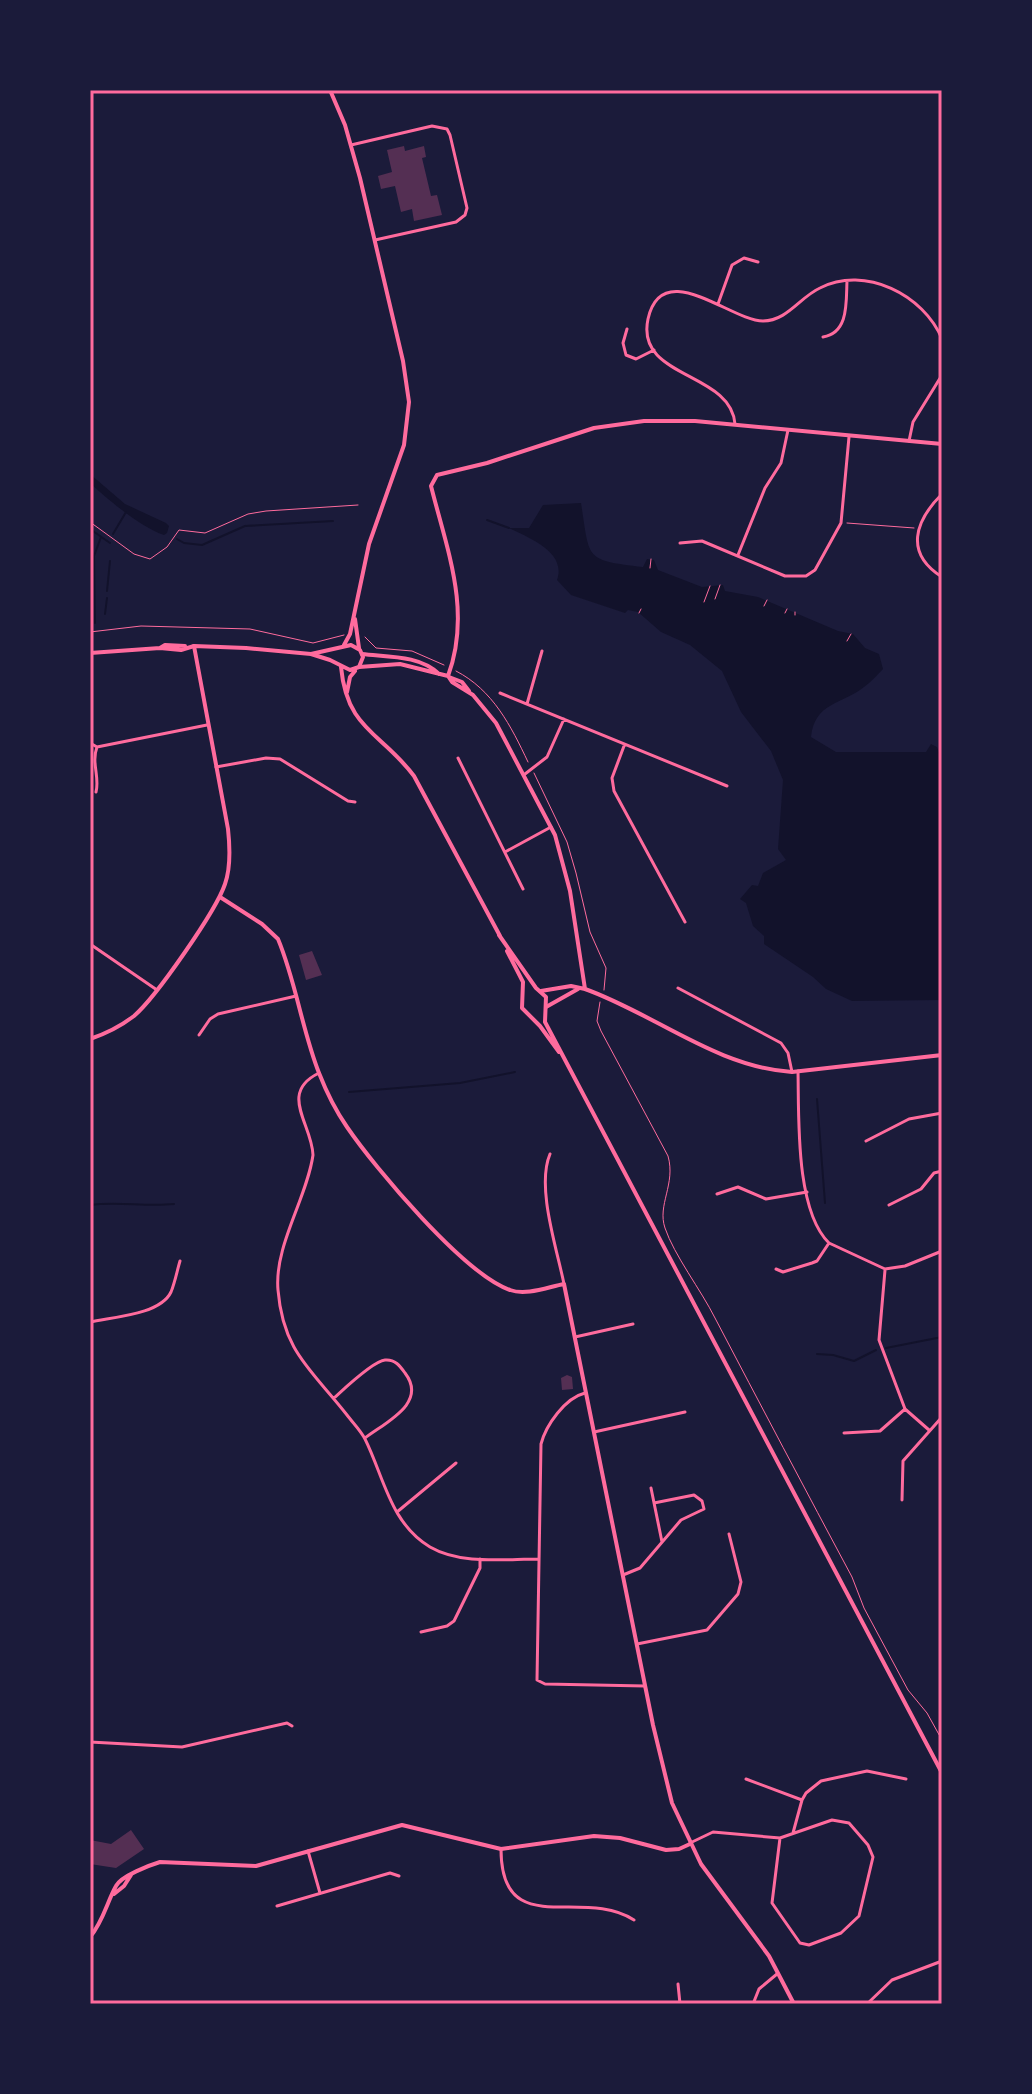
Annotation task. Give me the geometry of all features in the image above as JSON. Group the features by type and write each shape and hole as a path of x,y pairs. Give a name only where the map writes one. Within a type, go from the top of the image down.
{"street":[{"path":"330,90 351,145 375,240 403,361 408,421 400,459 369,544 350,634 337,655 350,707 362,725 389,747 414,776 523,982 521,1005 564,1058"},
{"path":"351,145 432,126 447,129 450,135 467,208 465,215 456,222 375,240"},
{"path":"718,304 732,265 744,258 758,262"},
{"path":"823,337 835,334 842,326 847,281"},
{"path":"735,424 735,417 724,399 705,384 669,366 654,350 647,323 653,305 661,298 677,291 690,292 749,319 773,320 822,287 847,281 873,283 902,293 918,303 928,313 942,339"},
{"path":"627,329 623,343 626,355 636,359 654,350"},
{"path":"909,441 913,422 942,375"},
{"path":"448,677 458,637 459,605 454,572 431,486 437,475 487,463 594,428 665,420 942,444"},
{"path":"737,556 765,488 781,463 788,430"},
{"path":"680,543 702,541 785,576 806,576 815,570 841,523 849,435"},
{"path":"942,494 927,508 918,528 919,551 924,562 942,577"},
{"path":"347,694 350,677 358,668 360,651 355,611"},
{"path":"90,653 160,648 181,650 194,646 311,654 342,646 417,662 439,674"},
{"path":"90,1039 133,1017 157,990 220,897 227,876 230,847 194,646"},
{"path":"527,704 542,651"},
{"path":"311,654 346,670 400,664 448,677 469,692 496,723 559,844 568,882 582,989"},
{"path":"500,693 727,786"},
{"path":"525,774 547,757 564,719"},
{"path":"90,743 97,747 207,725"},
{"path":"625,745 612,778 614,791 685,922"},
{"path":"96,792 98,784 93,757 97,747"},
{"path":"216,767 266,758 280,759 348,801 355,802"},
{"path":"458,758 523,889"},
{"path":"504,852 551,827"},
{"path":"220,897 262,924 278,939 319,1073 346,1126 379,1167 453,1250 510,1290 523,1292 564,1284"},
{"path":"499,935 546,997 545,1022 942,1773"},
{"path":"90,944 157,990"},
{"path":"524,993 571,986 582,989 603,996 738,1063 771,1071 795,1072 942,1055"},
{"path":"678,988 781,1043 788,1053 795,1072 798,1143 807,1192 817,1228 829,1243 885,1269 905,1266 942,1251"},
{"path":"530,1015 538,1015 582,989"},
{"path":"199,1035 210,1019 218,1014 296,996"},
{"path":"319,1073 305,1083 299,1096 298,1106 313,1146 313,1155 279,1263 277,1286 282,1317 300,1359 365,1438 397,1512 430,1546 452,1556 538,1559"},
{"path":"866,1141 909,1119 942,1113"},
{"path":"550,1154 545,1175 549,1212 667,1786 701,1864 755,1934 794,2004"},
{"path":"889,1205 921,1189 934,1173 942,1171"},
{"path":"717,1194 738,1187 766,1199 807,1192"},
{"path":"776,1269 783,1272 817,1261 829,1243"},
{"path":"90,1322 116,1316 135,1316 165,1300 170,1294 180,1261"},
{"path":"885,1269 877,1333 905,1409 929,1430"},
{"path":"575,1337 633,1324"},
{"path":"334,1398 380,1361 397,1362 413,1390 410,1403 365,1438"},
{"path":"586,1393 570,1400 544,1433 541,1444 536,1676 538,1683 645,1686"},
{"path":"844,1433 880,1431 905,1409"},
{"path":"594,1432 685,1412"},
{"path":"902,1500 903,1461 942,1417"},
{"path":"397,1512 456,1463"},
{"path":"651,1488 662,1542"},
{"path":"623,1575 640,1568 681,1520 704,1509 701,1499 694,1495 654,1503"},
{"path":"637,1644 707,1630 738,1594 741,1582 729,1534"},
{"path":"421,1632 447,1626 454,1621 480,1568 480,1559"},
{"path":"90,1742 182,1747 287,1723 292,1726"},
{"path":"793,1833 802,1800 821,1781 861,1772 906,1779"},
{"path":"746,1779 802,1800"},
{"path":"90,1937 114,1894 131,1875 160,1862 256,1866 402,1825 501,1849 594,1836 620,1838 666,1850 679,1849 720,1831 780,1838 840,1819 856,1829 873,1857 859,1916 841,1933 809,1945 800,1943 772,1903 780,1838"},
{"path":"501,1849 504,1877 522,1900 544,1908 596,1906 625,1914 634,1920"},
{"path":"308,1851 320,1893"},
{"path":"277,1906 390,1873 399,1876"},
{"path":"867,2004 892,1980 942,1961"},
{"path":"753,2004 759,1989 779,1973"},
{"path":"678,1984 680,2004"}],"path":[{"path":"90,522 134,554 150,559 167,547 179,530 205,533 248,514 266,511 358,505"},
{"path":"841,523 918,528"},
{"path":"650,568 651,559"},
{"path":"715,599 720,585"},
{"path":"704,602 710,586"},
{"path":"764,606 767,600"},
{"path":"639,613 641,609"},
{"path":"785,613 787,609"},
{"path":"90,632 141,626 250,629 298,639"},
{"path":"847,641 851,634"},
{"path":"396,649 412,651 451,668 475,684"},
{"path":"603,992 606,984 605,965"},
{"path":"601,1000 597,1021 601,1031 668,1156 671,1182 662,1215 665,1229 852,1577 908,1690 927,1713 942,1740"}],"shaded area":[{"path":"90,474 125,504 166,523 169,526 167,533 164,535 155,531 125,512 90,483"},
{"path":"581,503 589,546 600,559 643,567 647,559 654,560 658,570 702,587 723,585 725,591 758,597 838,631 853,634 865,648 879,654 883,669 864,687 823,711 813,726 811,737 836,752 926,752 931,744 937,747 942,760 942,1000 852,1001 826,989 764,944 764,936 753,926 746,903 740,899 752,885 758,886 763,873 786,860 778,849 783,780 771,751 741,712 722,671 690,645 661,632 638,612 628,610 625,613 571,595 557,580 557,561 551,554 536,541 509,528 529,528 543,505"}],"building":[{"path":"404,146 405,151 424,146 426,157 422,158 431,196 437,195 442,215 414,221 412,209 401,212 395,186 381,189 378,176 392,172 387,150"},
{"path":"312,951 322,975 306,980 299,955"},
{"path":"567,1375 572,1377 573,1389 562,1390 561,1378"},
{"path":"131,1830 144,1849 116,1868 90,1864 90,1840 111,1844"}],"waterway":[{"path":"113,534 126,512"},
{"path":"487,520 509,528"},
{"path":"177,539 202,545 245,526 333,521"},
{"path":"90,529 110,543"},
{"path":"95,623 94,556 101,537"},
{"path":"107,591 110,561"},
{"path":"105,614 107,598"},
{"path":"349,1092 460,1083 515,1072"},
{"path":"817,1099 825,1203"},
{"path":"90,1205 174,1204"},
{"path":"886,1348 942,1337"},
{"path":"817,1354 854,1361 876,1350"}]}
